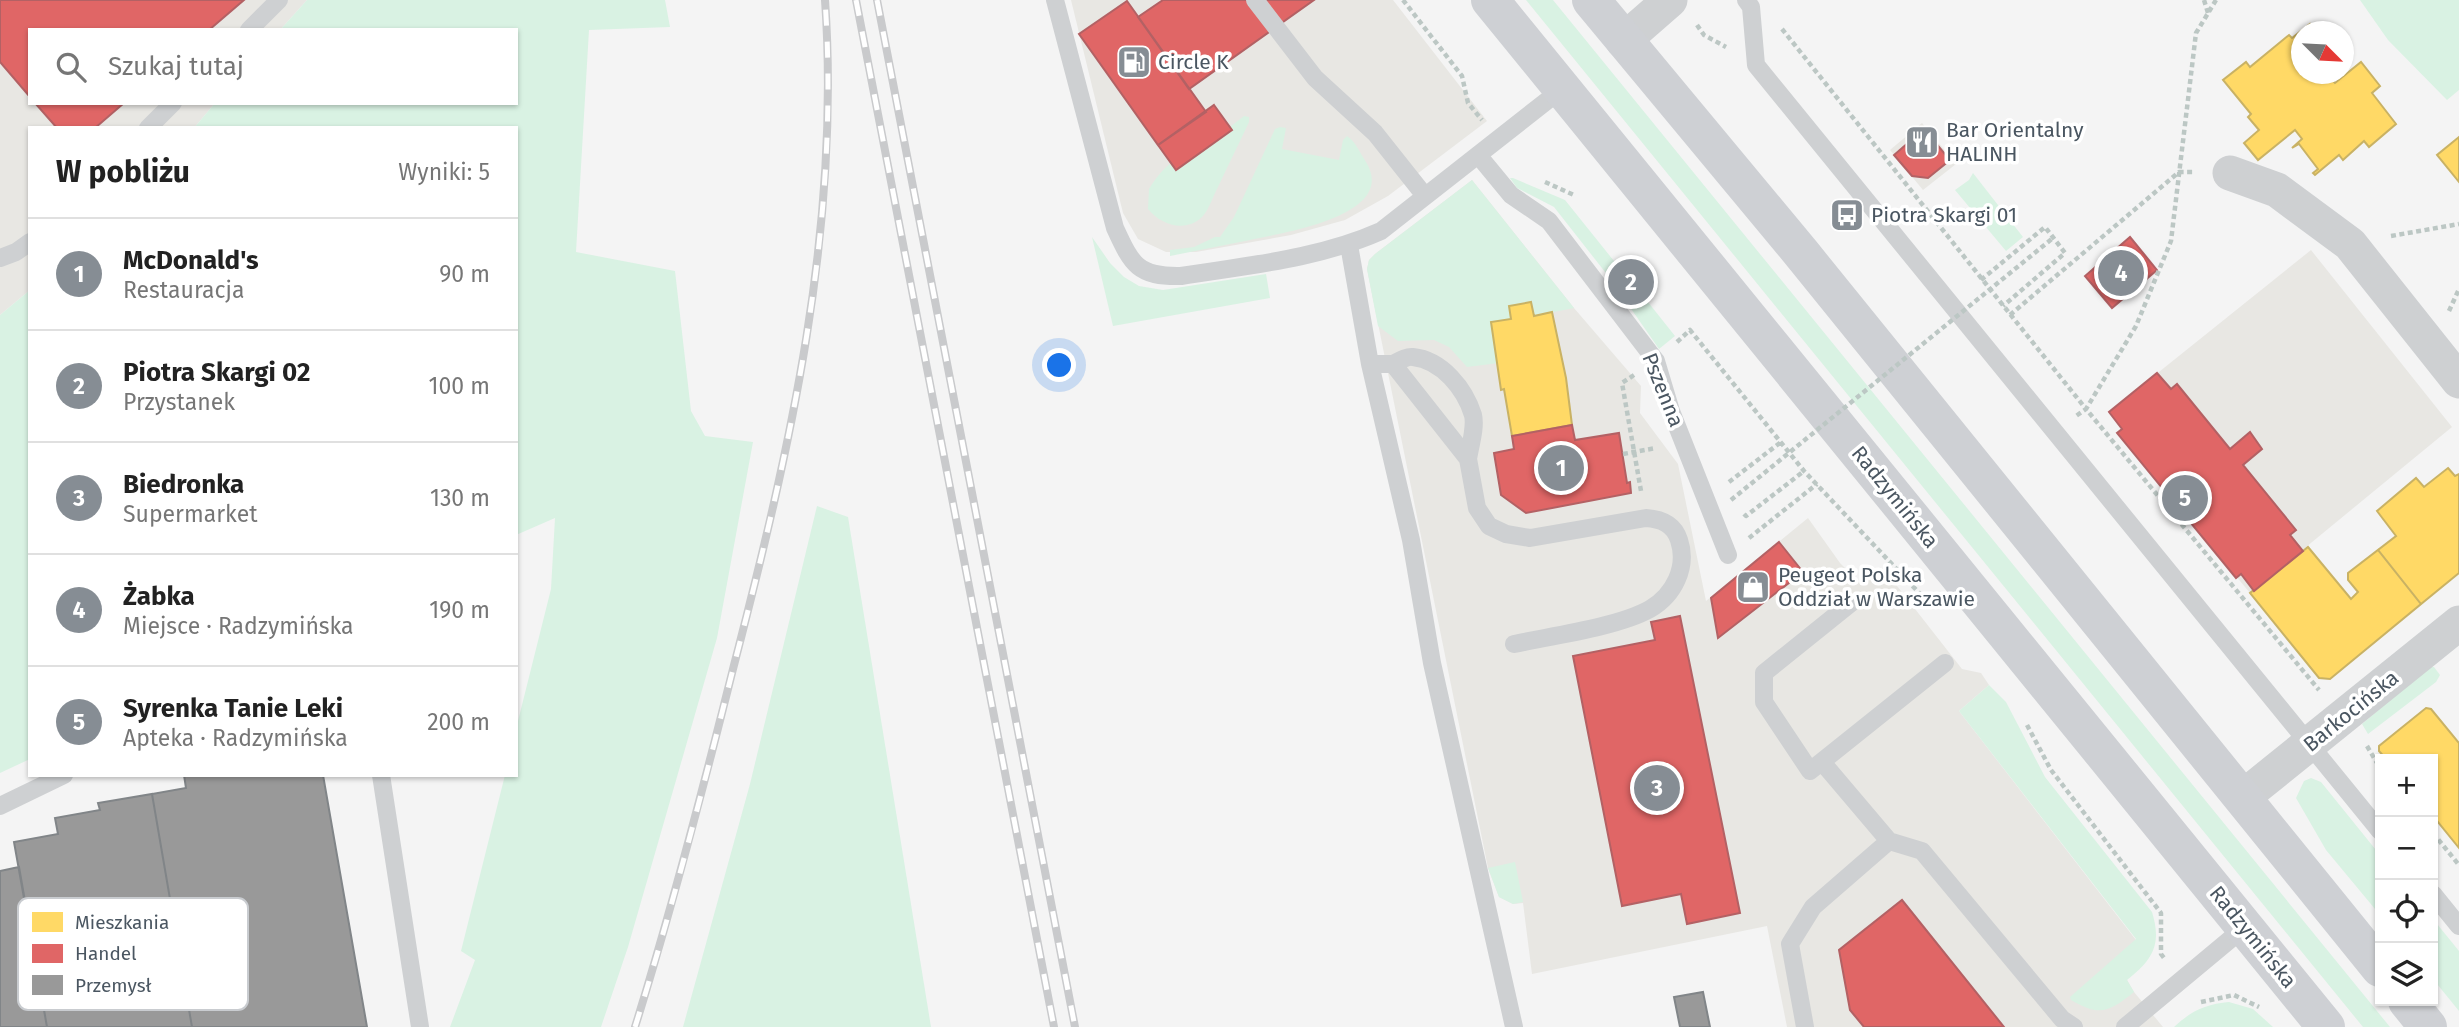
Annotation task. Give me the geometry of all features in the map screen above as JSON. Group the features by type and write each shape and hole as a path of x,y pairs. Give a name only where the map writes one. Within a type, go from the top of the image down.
{"main road":[{"name":"Radzymińska","path":"1490,0 2326,1027"},
{"path":"1591,0 1802,254 2375,962"},
{"path":"2411,1006 2428,1027"}],"street":[{"path":"1623,41 1680,9"},
{"path":"2230,173 2277,190 2350,244 2459,382"},
{"name":"Barkocińska","path":"2242,798 2459,623"}],"lane":[{"path":"250,28 279,0"},
{"path":"1055,0 1115,228 1125,251 1137,268 1160,276 1181,276 1313,254 1349,245 1381,231 1562,89"},
{"path":"1255,0 1315,78 1375,133 1425,196"},
{"path":"1746,0 1751,7 1756,65 2375,825"},
{"path":"150,126 171,105"},
{"name":"Pszenna","path":"1478,155 1511,195 1549,221 1656,361 1671,411 1728,555"},
{"path":"0,258 28,243"},
{"path":"1349,245 1370,364 1412,540 1432,663 1514,1027"},
{"path":"1370,364 1393,363 1411,356 1434,363 1460,388 1474,417 1468,458 1477,508 1489,526 1506,534 1530,538 1646,519 1659,519 1674,529 1680,541 1682,559 1678,579 1666,597 1649,609 1624,620 1514,644"},
{"path":"1393,363 1468,458"},
{"path":"1852,603 1763,673 1764,702 1810,771 1945,663"},
{"path":"1822,762 1889,841 1922,851 2062,1019 2074,1027"},
{"path":"0,806 60,777"},
{"path":"382,777 420,1027"},
{"path":"1805,1027 1790,944 1813,907 1889,841"},
{"path":"2438,900 2459,926"},
{"path":"2125,1027 2245,927"}],"path":[{"path":"1403,0 1462,75 1468,103 1498,139"},
{"path":"2204,0 2208,14"},
{"path":"2056,432 2086,409 2136,326 2171,241 2196,33 2216,0"},
{"path":"1680,9 1704,35 1756,65"},
{"path":"1752,22 1778,25 2086,409 2344,716"},
{"path":"2010,315 2179,172"},
{"path":"1542,180 1574,195"},
{"path":"2350,244 2459,224"},
{"path":"1981,279 2045,227 2065,253 2003,306"},
{"path":"1731,500 2053,238"},
{"path":"1689,330 1804,471 1931,606"},
{"path":"1721,489 1781,442"},
{"path":"1726,494 1746,516 1804,471"},
{"path":"1728,555 1817,484"},
{"path":"2026,723 2051,770 2161,913 2161,954 2200,1003 2234,995 2271,1012"},
{"path":"2367,746 2375,760"},
{"path":"2438,838 2459,864"}],"shaded area":[{"path":"0,0 307,0 282,28 28,28 28,105 213,105 196,126 28,126 28,292 0,315"},
{"name":"Circle K","path":"1071,0 1393,0 1487,121 1388,196 1345,220 1291,235 1196,252 1166,252 1138,239 1123,213"},
{"name":"Bar Orientalny HALINH","path":"1922,123 1956,164 1923,190 1890,150"},
{"path":"1472,180 1574,308 1641,386 1640,413 1678,464 1706,601 1808,518 1840,563 1862,585 1883,568 1962,669 1981,673 1989,685 1959,711 2136,940 2127,980 2163,1027 1787,1027 1767,926 1532,974 1523,903 1513,904 1499,897 1488,868 1367,269 1369,260 1375,254"},
{"path":"2311,250 2452,427 2250,593 2117,433 2122,428 2109,412"}],"green space":[{"path":"307,0 665,0 670,27 589,30 576,252 675,271 691,411 705,436 753,442 717,638 628,947 601,1027 450,1027 475,960 461,951 504,777 518,777 518,721 551,589 555,518 518,534 518,126 196,126 213,105 518,105 518,28 282,28"},
{"path":"1526,0 1553,0 2390,1027 2363,1027"},
{"path":"2360,0 2459,0 2459,90 2447,100 2388,40"},
{"path":"1244,116 1249,117 1249,122 1202,217 1181,226 1166,223 1153,215 1148,209 1149,189 1162,172 1171,163 1176,170 1232,130 1230,127"},
{"path":"1286,128 1282,149 1339,160 1343,140 1347,136 1350,138 1366,162 1372,181 1366,196 1352,209 1332,219 1266,237 1170,256 1170,250 1194,247 1220,237 1234,217 1275,129"},
{"path":"1973,173 2023,237 2006,251 1955,190 1969,180"},
{"path":"1510,178 1565,200 1618,266 1613,271 1638,302 1644,297 1675,336 1659,349 1609,277 1554,207 1517,188"},
{"path":"1472,180 1574,308 1534,316 1531,302 1509,306 1511,319 1499,363 1467,367 1449,347 1434,340 1398,341 1378,326 1367,269 1369,260 1375,254"},
{"path":"1092,237 1110,263 1124,277 1139,286 1163,290 1266,274 1270,298 1113,326"},
{"path":"28,292 28,760 0,773 0,315"},
{"path":"817,506 848,517 931,1027 683,1027 750,784"},
{"path":"2429,667 2434,667 2440,675 2436,682 2368,734 2362,724"},
{"path":"1989,685 2006,702 2045,777 2152,912 2156,933 2153,950 2143,965 2127,980 2134,992 2111,1008 2090,1009 2070,997 2136,939 1959,711"},
{"path":"2311,778 2321,782 2375,849 2375,909 2326,850 2296,798 2304,781"},
{"path":"1515,862 1523,902 1513,904 1499,897 1488,868"},
{"path":"2438,925 2459,951 2459,1011 2438,985"},
{"path":"2229,1002 2253,1009 2273,1027 2174,1027 2199,1009"}],"building: Mieszkania":[{"path":"2289,35 2291,84 2354,84 2354,68 2361,62 2380,86 2372,93 2396,124 2369,147 2364,141 2343,160 2339,155 2315,175 2313,173 2318,169 2299,144 2292,148 2302,139 2295,130 2258,160 2244,143 2259,130 2248,117 2251,114 2223,80 2246,62 2250,67"},
{"path":"2459,137 2459,182 2437,155"},
{"path":"1531,302 1534,316 1552,312 1566,378 1572,425 1512,436 1504,389 1501,390 1491,322 1511,319 1509,306"},
{"path":"2448,468 2455,476 2459,474 2459,573 2421,604 2378,550 2396,536 2377,511 2416,478 2424,487"},
{"path":"2308,547 2351,599 2358,592 2348,580 2348,573 2378,550 2421,604 2330,679 2319,678 2250,593"},
{"path":"2426,708 2431,709 2459,743 2459,848 2438,822 2438,754 2382,754 2379,746"}],"building: Handel":[{"path":"0,0 244,0 211,28 28,28 28,95 0,62"},
{"path":"1163,0 1314,0 1189,89 1138,17"},
{"name":"Circle K","path":"1127,1 1206,112 1158,145 1079,34"},
{"path":"37,105 122,105 97,126 55,126"},
{"path":"1214,105 1232,130 1176,170 1158,145"},
{"name":"Bar Orientalny HALINH","path":"1924,129 1950,160 1928,178 1912,176 1894,155"},
{"path":"2130,237 2157,270 2112,308 2085,276"},
{"path":"2157,373 2171,389 2177,384 2230,449 2250,432 2262,449 2243,465 2296,530 2290,535 2303,551 2254,591 2241,574 2236,578 2117,433 2122,429 2109,412"},
{"path":"1572,425 1575,440 1619,433 1631,493 1526,513 1501,495 1494,453 1514,449 1512,436"},
{"name":"Peugeot Polska Oddział w Warszawie","path":"1779,542 1803,572 1718,638 1711,598"},
{"path":"1680,616 1740,913 1687,924 1681,894 1622,906 1573,656 1655,640 1651,622"},
{"path":"1902,900 2004,1027 1864,1027 1850,1010 1839,950"}],"building: Przemysł":[{"path":"184,777 323,777 367,1027 192,1027 189,1010 248,1010 248,898 170,898 152,794 186,788"},
{"path":"152,794 170,898 24,898 14,842 58,834 55,818 100,810 98,803"},
{"path":"19,867 24,898 18,898 18,1010 44,1010 47,1027 0,1027 0,871"},
{"path":"1703,992 1710,1027 1680,1027 1674,997"},
{"path":"44,1010 189,1010 192,1027 47,1027"}],"railway":[{"path":"635,1027 710,759 774,504 791,421 818,254 825,170 828,85 825,0"},
{"path":"856,0 1054,1027"},
{"path":"877,0 1075,1027"}],"place":[{"name":"Circle K","path":"1134,62"},
{"name":"Bar Orientalny HALINH","path":"1922,142"},
{"name":"Piotra Skargi 01","path":"1847,215"},
{"name":"Żabka","path":"2121,273"},
{"name":"Piotra Skargi 02","path":"1631,282"},
{"name":"McDonald's","path":"1561,468"},
{"name":"Syrenka Tanie Leki","path":"2185,498"},
{"name":"Peugeot Polska Oddział w Warszawie","path":"1753,587"},
{"name":"Biedronka","path":"1657,788"}]}
